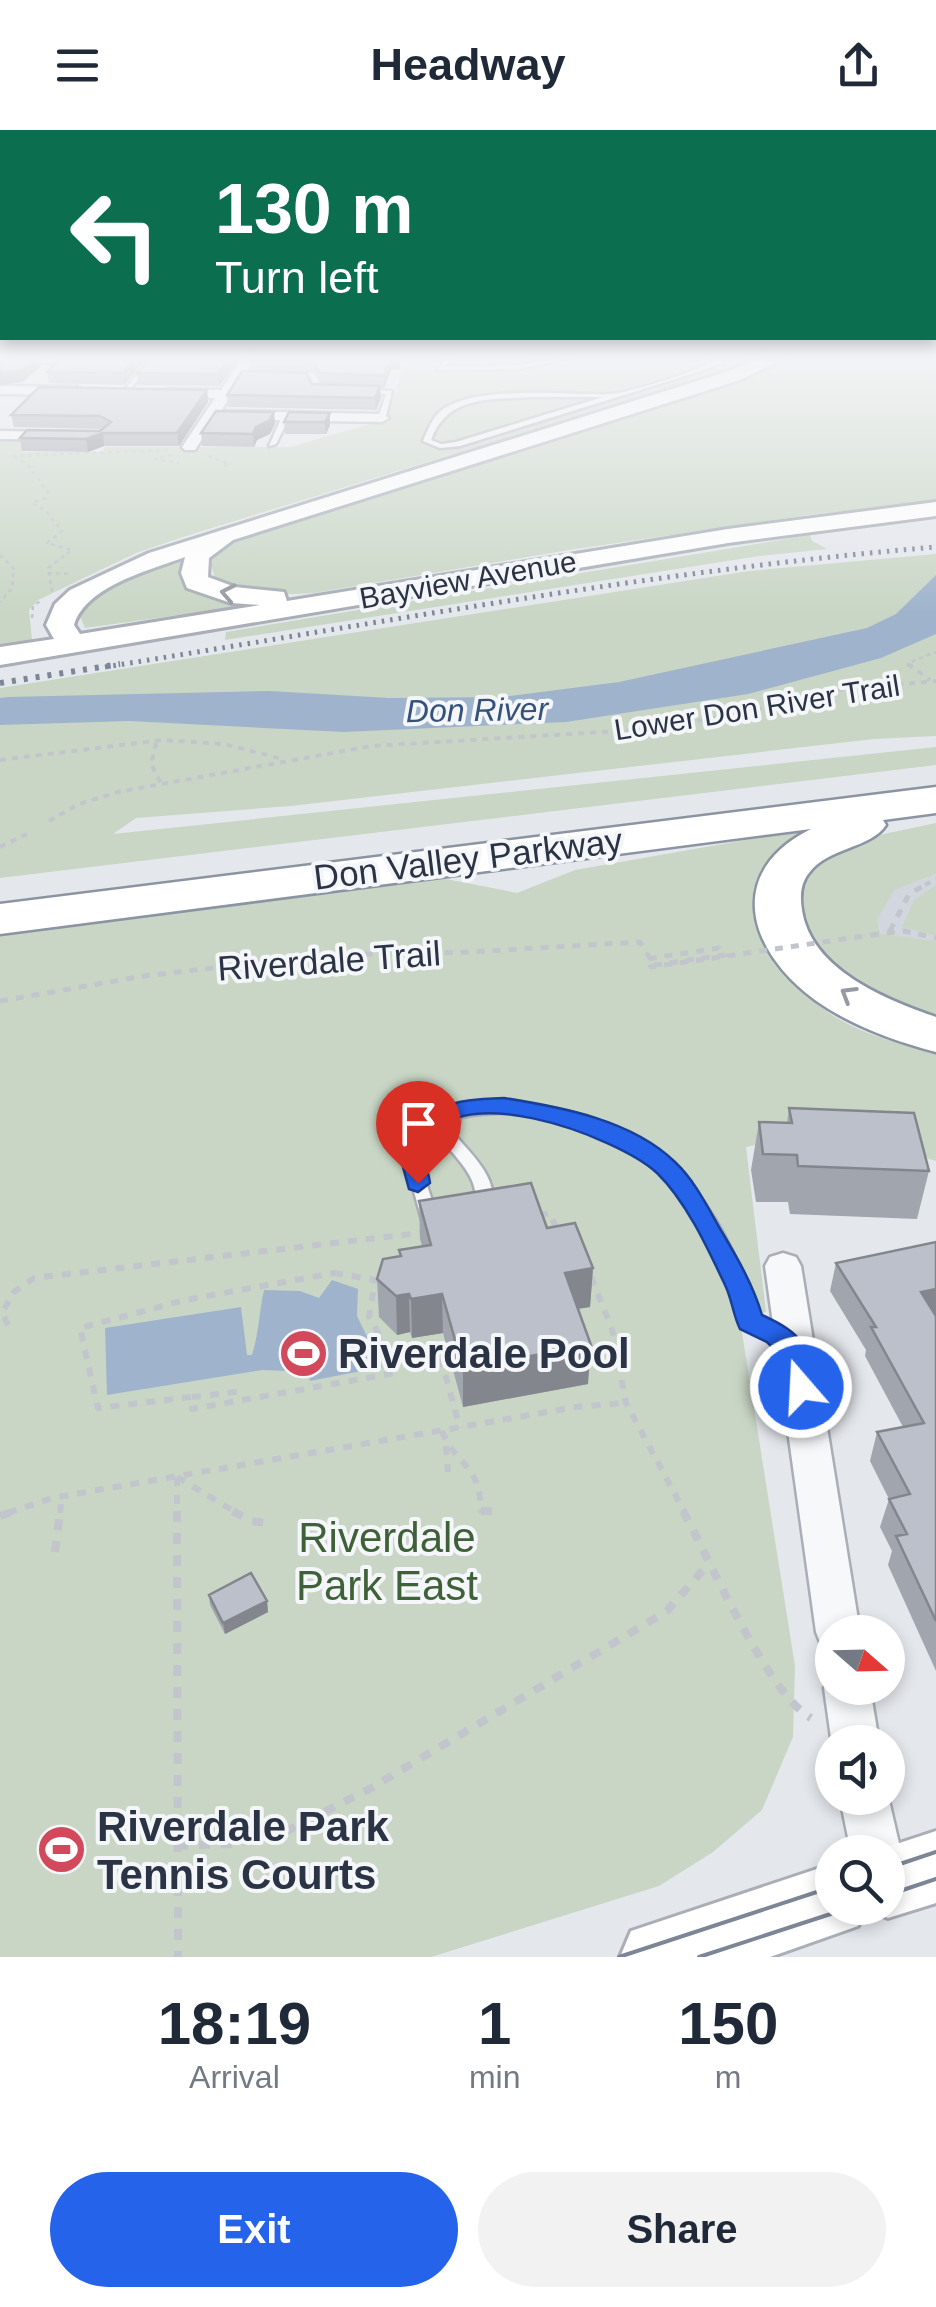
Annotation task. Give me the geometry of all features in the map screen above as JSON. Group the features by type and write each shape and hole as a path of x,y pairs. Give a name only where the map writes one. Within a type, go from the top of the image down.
{"highway":[{"name":"Don Valley Parkway","path":"0,891 936,780"},
{"name":"Don Valley Parkway","path":"0,919 936,800"},
{"path":"936,814 874,822 827,835 801,852 782,872 776,894 780,919 809,968 847,995 936,1036"}],"street":[{"path":"191,450 196,442"},
{"path":"71,643 60,617 73,600 123,572 225,535 520,442"},
{"name":"Bayview Avenue","path":"0,656 728,536 936,509"},
{"path":"225,535 194,557 191,567 196,582 231,595 291,598 430,587"},
{"path":"783,1266 835,1615"},
{"path":"905,1877 936,1867"},
{"path":"658,1957 815,1906"}],"lane":[{"path":"433,442 452,446 464,442"},
{"path":"480,442 473,447 486,453"},
{"path":"440,1224 424,1211 412,1156 421,1135 436,1118 504,1106 554,1114 603,1130 665,1166 687,1192 740,1288 750,1321 777,1334 795,1352"},
{"path":"454,1113 447,1136 479,1176 486,1196 486,1205 472,1216"}],"path":[{"path":"52,594 48,568 72,550 47,543 62,530 61,525 32,504 46,498 48,492 26,464 12,456 191,450 229,464 221,468"},
{"path":"0,555 14,570 12,588 0,602"},
{"path":"934,681 908,667 908,663 936,652"},
{"name":"Lower Don River Trail","path":"49,821 90,800 285,760 390,744 654,729 776,706 816,692 934,681"},
{"path":"0,760 156,743 252,748 285,760"},
{"path":"156,743 150,764 161,783"},
{"path":"0,848 30,833"},
{"path":"890,932 909,894 936,878"},
{"name":"Riverdale Trail","path":"0,1001 144,976 372,950 457,953 643,945 649,955 654,965 725,955 720,948 683,954 665,956 647,959 651,967 890,932 936,938"},
{"path":"531,1216 550,1213 564,1246"},
{"path":"8,1325 2,1313 6,1300 16,1288 34,1278 440,1224"},
{"path":"244,1392 98,1408 80,1328 185,1300 334,1272 375,1280 390,1277"},
{"path":"590,1276 612,1329 626,1403 776,1685 799,1711 811,1718"},
{"path":"191,1397 192,1409 395,1373 393,1358 369,1317 375,1280"},
{"path":"435,1334 460,1428"},
{"path":"393,1358 438,1349"},
{"path":"0,1516 62,1496 576,1407 626,1403"},
{"path":"442,1431 448,1472"},
{"path":"446,1446 470,1463 482,1487 481,1511 496,1511"},
{"path":"178,1477 250,1521 274,1524"},
{"path":"178,1477 178,1957"},
{"path":"55,1552 62,1496"},
{"path":"177,1846 234,1844 280,1834 373,1787 666,1612 710,1562"}],"shaded area":[{"path":"936,874 936,989 885,945 877,920 895,890"}],"green space":[{"path":"0,442 30,442 22,452 102,452 105,447 290,447 307,442 491,442 136,553 38,600 29,610 32,640 0,645"},
{"path":"542,442 936,442 936,501 808,515 569,550 314,593 268,595 217,584 209,559 229,539"},
{"path":"810,535 812,541 827,549 759,556 225,640 226,632"},
{"path":"936,554 936,736 874,739 291,806 136,818 113,834 936,747 936,765 0,878 0,688 749,571"},
{"path":"187,556 179,575 182,581 238,607 85,628 79,614 100,593 128,577"},
{"path":"936,823 936,874 895,890 877,920 881,934 936,941 936,1024 884,1000 834,966 816,945 805,922 803,895 811,865 851,841"},
{"name":"Riverdale Park East","path":"825,826 800,836 766,863 753,897 756,916 780,960 821,1007 862,1030 936,1053 936,1161 866,1144 817,1140 746,1147 766,1312 740,1320 795,1666 793,1737 762,1810 713,1852 659,1886 431,1957 0,1957 0,935 441,878 517,893 575,870"},
{"path":"936,885 936,936 902,927 914,900"}],"water":[{"name":"Don River","path":"936,575 936,634 881,658 748,694 566,722 344,732 129,721 0,725 0,698 8,697 270,691 389,698 503,697 619,682 867,628 896,614"},
{"path":"332,1280 358,1289 357,1316 382,1367 310,1381 300,1333 287,1337 292,1367 288,1371 262,1370 107,1395 105,1328 241,1307 247,1355 252,1355 264,1290 300,1291 319,1298"}],"building":[{"path":"789,1108 914,1113 929,1171 798,1166 797,1155 763,1154 759,1122 792,1123"},
{"path":"531,1183 547,1228 575,1223 593,1268 565,1273 591,1345 463,1368 442,1294 411,1299 409,1294 396,1296 377,1279 383,1259 401,1256 399,1250 431,1245 419,1201"},
{"path":"936,1242 936,1289 921,1292 936,1316 936,1621 896,1536 907,1534 889,1499 910,1494 877,1432 924,1423 871,1327 876,1327 836,1263"},
{"path":"251,1573 267,1601 223,1623 209,1595"}],"tram line":[{"path":"905,1862 936,1852"},
{"path":"905,1889 936,1879"},
{"path":"619,1957 815,1893"},
{"path":"699,1957 815,1919"}],"railway":[{"path":"105,667 623,583 936,547"},
{"path":"0,683 120,664"}],"place":[{"name":"Riverdale Pool","path":"303,1353"},
{"name":"Riverdale Park Tennis Courts","path":"62,1850"}],"route":[{"path":"418,1183 412,1156 421,1135 436,1118 478,1107 504,1106 554,1114 626,1140 665,1166 687,1192 740,1288 750,1321 777,1334 795,1352 801,1387"}]}
